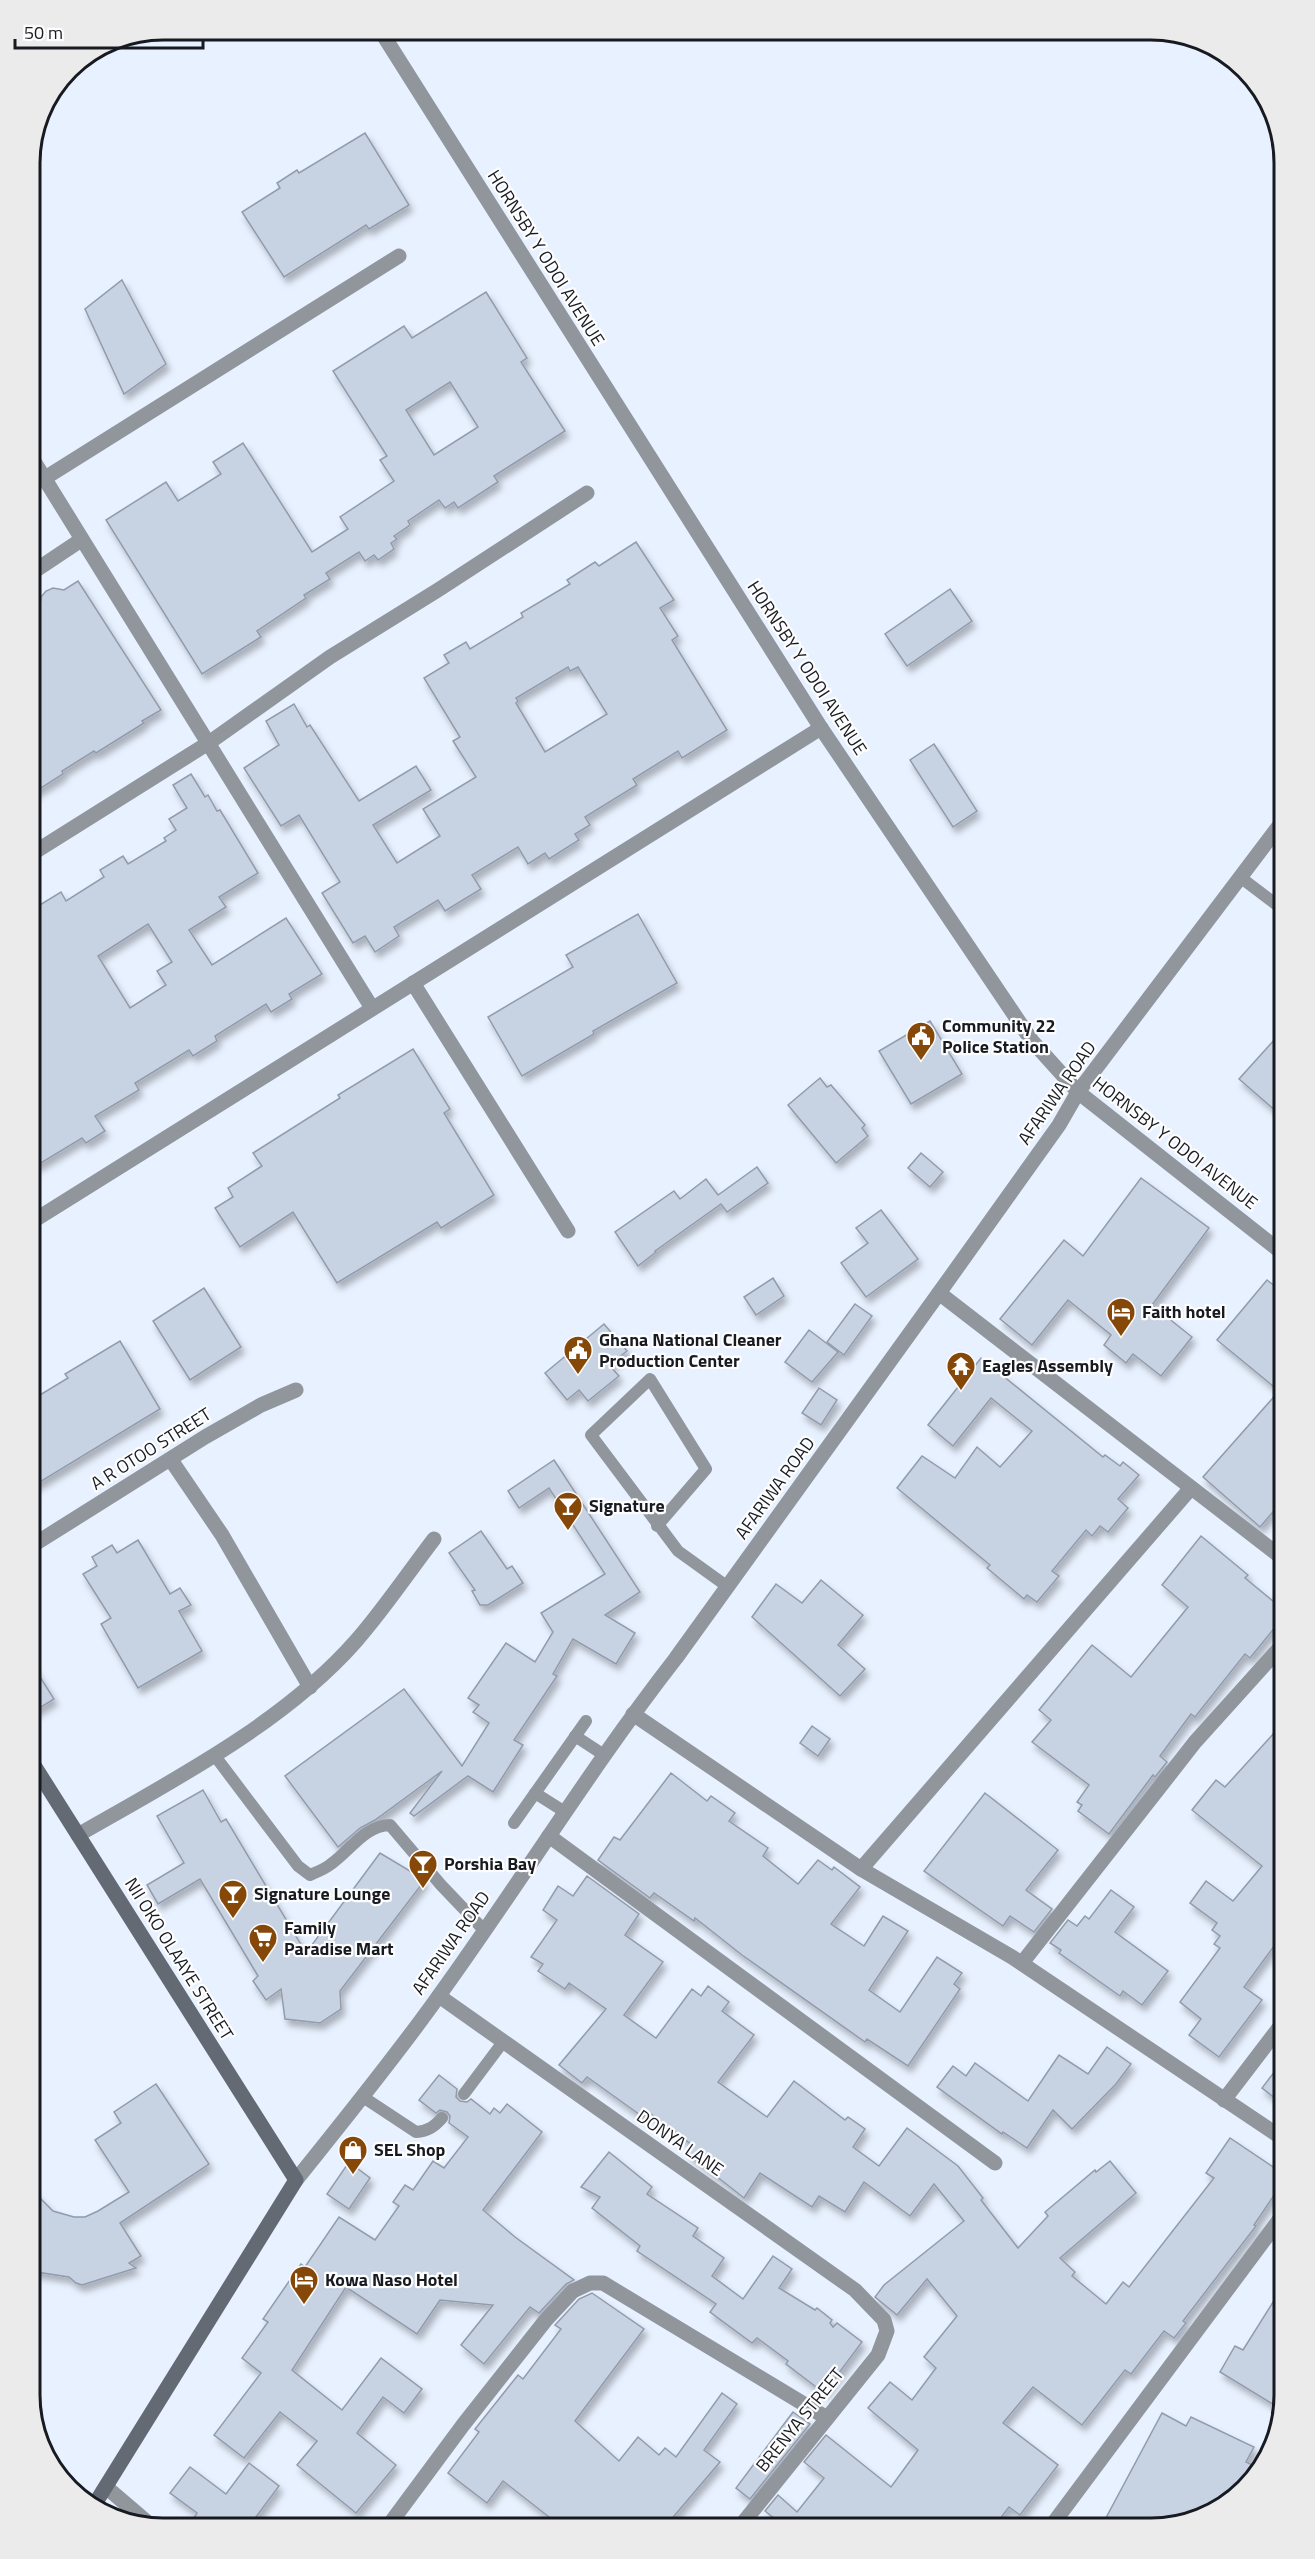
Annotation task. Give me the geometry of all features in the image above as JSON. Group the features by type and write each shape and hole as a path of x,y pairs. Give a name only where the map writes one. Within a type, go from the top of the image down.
{"street":[{"name":"HORNSBY Y ODOI AVENUE","path":"387,41 821,728 1032,1041 1078,1092 1274,1246"},
{"path":"45,478 399,256"},
{"path":"41,472 81,540 210,742 372,1008"},
{"path":"41,848 210,742 330,657 587,493"},
{"path":"41,567 81,540"},
{"path":"41,1215 821,728"},
{"name":"AFARIWA ROAD","path":"296,2180 363,2097 439,1996 604,1755 939,1293 1059,1125 1078,1092 1274,833"},
{"path":"413,983 568,1231"},
{"path":"939,1293 1274,1552"},
{"name":"A R OTOO STREET","path":"40,1541 261,1405 296,1390"},
{"path":"171,1460 222,1535 310,1687"},
{"path":"861,1869 1191,1488"},
{"path":"78,1835 215,1756 310,1687 356,1641 434,1539"},
{"path":"1022,1963 1195,1742 1274,1654"},
{"path":"633,1714 861,1869 1022,1963 1274,2133"},
{"name":"NII OKO OLAAYE STREET","path":"40,1775 296,2180"},
{"path":"549,1836 994,2163"},
{"name":"DONYA LANE","path":"439,1996 855,2290 884,2320 887,2331"},
{"path":"1224,2100 1274,2034"},
{"path":"98,2500 296,2180"},
{"path":"1057,2518 1274,2227"},
{"path":"394,2518 463,2425 545,2321 573,2291 590,2283 603,2283 827,2418"},
{"name":"BRENYA STREET","path":"747,2518 878,2355 887,2331"},
{"path":"106,2487 140,2516"}],"lane":[{"path":"1240,878 1274,903"},
{"path":"657,1526 706,1469 650,1379 591,1435 657,1526 678,1551 728,1587"},
{"path":"514,1823 586,1720"},
{"path":"575,1736 604,1755"},
{"path":"215,1756 298,1866 310,1875 330,1865 369,1831 378,1826 390,1825 441,1885 484,1930"},
{"path":"535,1793 565,1812"},
{"path":"464,2094 503,2042"},
{"path":"363,2097 416,2132 434,2127 442,2118"}],"building":[{"path":"365,133 409,205 369,229 366,225 284,277 242,212 280,188 277,183 297,170 299,173"},
{"path":"122,280 166,364 124,394 85,309"},
{"path":"486,292 527,358 521,362 565,431 494,476 498,482 458,508 454,502 445,508 439,500 408,521 410,525 394,536 397,539 391,543 394,549 378,560 374,555 365,561 359,552 326,573 330,579 304,595 306,598 257,631 261,637 202,674 106,520 166,482 178,501 221,474 213,462 243,443 312,552 348,529 340,517 394,481 380,460 387,456 333,371 404,326 412,338","holes":["450,382 478,427 434,455 406,410"]},
{"path":"636,542 674,600 660,608 678,636 672,640 727,730 682,758 678,751 633,779 637,785 585,817 590,825 575,834 579,840 549,859 545,853 528,864 518,847 472,875 481,889 445,911 438,900 394,927 399,936 375,952 365,936 353,943 322,893 340,882 299,815 281,826 244,768 279,745 266,721 294,704 307,727 310,725 359,801 416,766 431,790 373,825 397,863 440,836 423,809 476,777 453,741 460,737 424,678 449,663 444,655 466,642 470,649 523,617 521,613 570,584 567,580 595,562 599,566","holes":["568,667 570,671 578,667 607,714 545,752 516,703 518,701 516,698"]},
{"path":"78,581 161,710 96,753 94,751 62,771 63,774 41,788 41,597 53,588 64,590"},
{"path":"950,589 972,621 907,666 885,634"},
{"path":"934,744 977,811 953,827 910,760"},
{"path":"191,774 205,797 208,795 217,811 220,810 258,873 219,897 226,907 189,930 212,965 286,918 322,974 289,994 292,999 271,1012 266,1004 215,1036 217,1041 193,1056 189,1050 135,1083 139,1090 95,1116 105,1131 86,1143 82,1138 41,1163 41,904 61,892 66,901 104,877 100,870 123,856 128,864 166,841 164,838 176,830 169,819 187,808 173,785","holes":["148,924 172,962 157,971 166,985 130,1008 98,956"]},
{"path":"638,914 677,983 593,1031 594,1034 522,1076 488,1017 573,967 566,955"},
{"name":"Community 22 Police Station","path":"930,1021 962,1074 911,1104 879,1051"},
{"path":"1274,1040 1274,1109 1239,1079"},
{"path":"413,1049 450,1109 444,1113 494,1195 441,1228 437,1222 337,1283 293,1212 240,1247 215,1208 233,1197 228,1188 262,1166 253,1153 340,1098 338,1095"},
{"path":"820,1078 827,1087 831,1085 865,1125 862,1128 868,1136 836,1163 788,1105"},
{"path":"921,1153 943,1172 930,1187 908,1168"},
{"path":"757,1167 768,1183 727,1212 721,1204 655,1251 638,1266 615,1232 674,1191 680,1199 706,1179 718,1195"},
{"path":"1141,1178 1209,1228 1152,1305 1192,1337 1161,1376 1133,1354 1126,1363 1104,1345 1111,1335 1068,1300 1032,1345 1000,1319 1064,1240 1083,1256"},
{"path":"881,1210 918,1259 866,1297 841,1263 868,1243 856,1228"},
{"path":"773,1278 784,1296 756,1315 744,1297"},
{"path":"1267,1280 1274,1285 1274,1387 1217,1340"},
{"path":"204,1288 241,1347 190,1380 153,1321"},
{"path":"855,1304 872,1316 844,1355 827,1342"},
{"path":"604,1324 627,1351 609,1365 619,1376 588,1401 579,1390 567,1400 545,1373"},
{"path":"809,1330 838,1352 812,1382 785,1362"},
{"path":"120,1341 160,1409 40,1482 40,1395 68,1378 65,1374"},
{"path":"981,1358 1103,1457 1105,1455 1120,1466 1123,1462 1139,1475 1118,1499 1128,1508 1108,1532 1100,1526 1092,1536 1086,1530 1052,1571 1059,1576 1037,1602 1027,1595 1024,1599 987,1568 990,1565 897,1488 922,1456 955,1478 977,1447 1000,1467 1032,1431 991,1398 953,1446 928,1425"},
{"path":"819,1388 837,1400 821,1425 802,1413"},
{"path":"1274,1397 1274,1511 1260,1527 1203,1477"},
{"path":"554,1460 640,1592 605,1615 635,1633 616,1664 573,1639 553,1674 557,1676 514,1740 523,1745 493,1792 468,1776 414,1816 410,1813 442,1771 375,1820 360,1828 338,1847 285,1776 404,1689 462,1766 489,1723 473,1712 479,1705 468,1698 506,1643 535,1662 553,1632 541,1613 605,1574 549,1488 519,1508 508,1491"},
{"path":"481,1531 507,1569 512,1566 523,1583 488,1605 480,1605 472,1591 475,1590 449,1553"},
{"path":"1201,1536 1248,1575 1245,1578 1274,1602 1274,1629 1250,1658 1245,1654 1195,1717 1191,1714 1160,1756 1167,1762 1155,1777 1153,1775 1109,1834 1078,1811 1082,1805 1077,1802 1089,1785 1032,1742 1051,1720 1039,1710 1092,1645 1131,1677 1188,1607 1162,1585"},
{"path":"138,1540 170,1594 180,1588 191,1605 179,1611 202,1651 138,1688 101,1624 111,1618 83,1574 97,1566 92,1557 112,1545 117,1553"},
{"path":"821,1580 863,1615 838,1645 865,1669 840,1696 752,1617 776,1584 802,1603"},
{"path":"40,1677 54,1699 40,1708"},
{"path":"812,1726 830,1739 818,1756 800,1743"},
{"path":"1274,1733 1274,1946 1244,1987 1262,2000 1219,2057 1189,2035 1201,2019 1180,2002 1220,1948 1214,1944 1220,1936 1212,1930 1217,1923 1190,1903 1206,1881 1233,1901 1262,1866 1192,1810 1216,1780 1225,1787"},
{"path":"671,1773 707,1801 711,1796 735,1813 729,1821 768,1848 763,1856 798,1884 818,1860 832,1870 834,1867 860,1887 831,1924 864,1946 883,1916 908,1931 869,1990 900,2012 937,1957 962,1973 954,1984 960,1989 908,2066 867,2039 865,2042 742,1955 695,1918 694,1921 654,1893 650,1898 598,1860 614,1837 620,1840"},
{"path":"203,1790 221,1822 226,1819 306,1953 380,1853 425,1880 340,1991 341,2009 320,2023 285,2019 281,1989 266,2000 253,1981 258,1976 200,1879 158,1904 147,1885 184,1863 157,1816"},
{"path":"985,1793 1058,1850 1026,1890 1052,1909 1034,1932 1010,1916 1003,1926 924,1871"},
{"path":"587,1876 639,1914 625,1935 663,1962 624,2015 656,2038 692,1989 701,1996 708,1986 729,2002 722,2011 754,2035 718,2082 767,2117 794,2081 845,2120 848,2117 865,2129 853,2147 879,2166 907,2128 958,2166 1018,2248 1048,2216 1045,2212 1095,2170 1096,2172 1110,2161 1136,2193 1060,2258 1075,2272 1072,2276 1106,2304 1123,2282 1129,2287 1214,2178 1206,2173 1230,2138 1274,2168 1274,2195 1254,2225 1256,2226 1183,2321 1186,2323 1174,2338 1164,2331 1131,2374 1125,2370 1082,2425 1033,2387 1003,2423 1058,2465 1020,2515 1009,2507 1000,2518 774,2518 765,2511 778,2495 797,2512 824,2478 804,2462 826,2435 891,2487 918,2450 868,2408 890,2382 912,2400 936,2368 924,2357 957,2316 927,2279 897,2315 875,2297 884,2285 964,2221 934,2184 910,2216 864,2182 845,2212 819,2196 812,2207 760,2173 744,2198 687,2153 692,2145 647,2111 643,2117 587,2077 582,2083 559,2065 606,2009 569,1983 565,1989 538,1971 543,1964 531,1957 557,1920 543,1910 558,1886 573,1896"},
{"path":"1111,1890 1134,1907 1115,1932 1168,1971 1142,2005 1123,1991 1120,1996 1059,1953 1061,1950 1050,1943 1068,1920 1077,1926 1085,1916 1089,1919"},
{"path":"1107,2047 1131,2064 1116,2084 1072,2129 1053,2110 1027,2148 1003,2132 1002,2134 937,2087 953,2066 966,2076 975,2063 1028,2101 1059,2055 1088,2074"},
{"path":"1274,2072 1274,2097 1262,2088"},
{"path":"439,2075 457,2089 456,2097 460,2101 467,2102 471,2099 490,2114 494,2108 500,2113 507,2104 542,2132 483,2210 515,2237 574,2280 566,2284 539,2313 530,2307 484,2364 461,2345 493,2305 440,2300 417,2334 346,2287 292,2370 342,2410 381,2358 422,2389 404,2413 383,2397 357,2433 396,2465 356,2513 297,2465 317,2441 280,2412 244,2458 214,2435 261,2373 242,2358 268,2322 263,2319 301,2264 305,2267 339,2217 375,2240 399,2206 393,2202 405,2185 413,2190 433,2161 444,2168 468,2137 449,2123 450,2116 447,2112 440,2110 436,2113 419,2100"},
{"path":"156,2084 209,2164 120,2223 141,2256 129,2263 136,2268 82,2285 69,2277 40,2273 40,2198 53,2211 74,2217 85,2217 129,2192 95,2140 121,2123 114,2112"},
{"path":"609,2152 652,2187 647,2194 698,2228 693,2236 724,2258 712,2276 743,2299 773,2256 792,2269 779,2288 815,2310 817,2308 832,2320 830,2323 833,2327 837,2323 862,2342 824,2393 786,2364 788,2361 757,2338 752,2343 710,2312 716,2304 637,2251 640,2246 592,2208 600,2197 581,2187"},
{"name":"SEL Shop","path":"349,2162 370,2178 349,2209 327,2194"},
{"path":"592,2293 644,2329 575,2421 619,2461 638,2437 659,2455 665,2448 676,2457 722,2393 737,2404 704,2450 720,2462 672,2518 550,2518 503,2481 487,2503 448,2473 479,2432 475,2429 518,2375 523,2379 561,2329 555,2325 579,2299"},
{"path":"1274,2301 1273,2404 1220,2372 1235,2346 1243,2350"},
{"path":"793,2412 810,2424 750,2499 736,2488"},
{"path":"1162,2413 1186,2426 1191,2417 1254,2447 1246,2462 1253,2465 1232,2488 1213,2502 1175,2516 1106,2518"},
{"path":"249,2463 279,2486 255,2518 194,2518 197,2513 170,2493 190,2467 226,2494"}],"place":[{"name":"Community 22 Police Station","path":"921,1062"},
{"name":"Faith hotel","path":"1121,1338"},
{"name":"Ghana National Cleaner Production Center","path":"578,1376"},
{"name":"Eagles Assembly","path":"961,1392"},
{"name":"Signature","path":"568,1532"},
{"name":"Porshia Bay","path":"423,1890"},
{"name":"Signature Lounge","path":"233,1920"},
{"name":"Family Paradise Mart","path":"263,1964"},
{"name":"SEL Shop","path":"353,2176"},
{"name":"Kowa Naso Hotel","path":"304,2306"}]}
